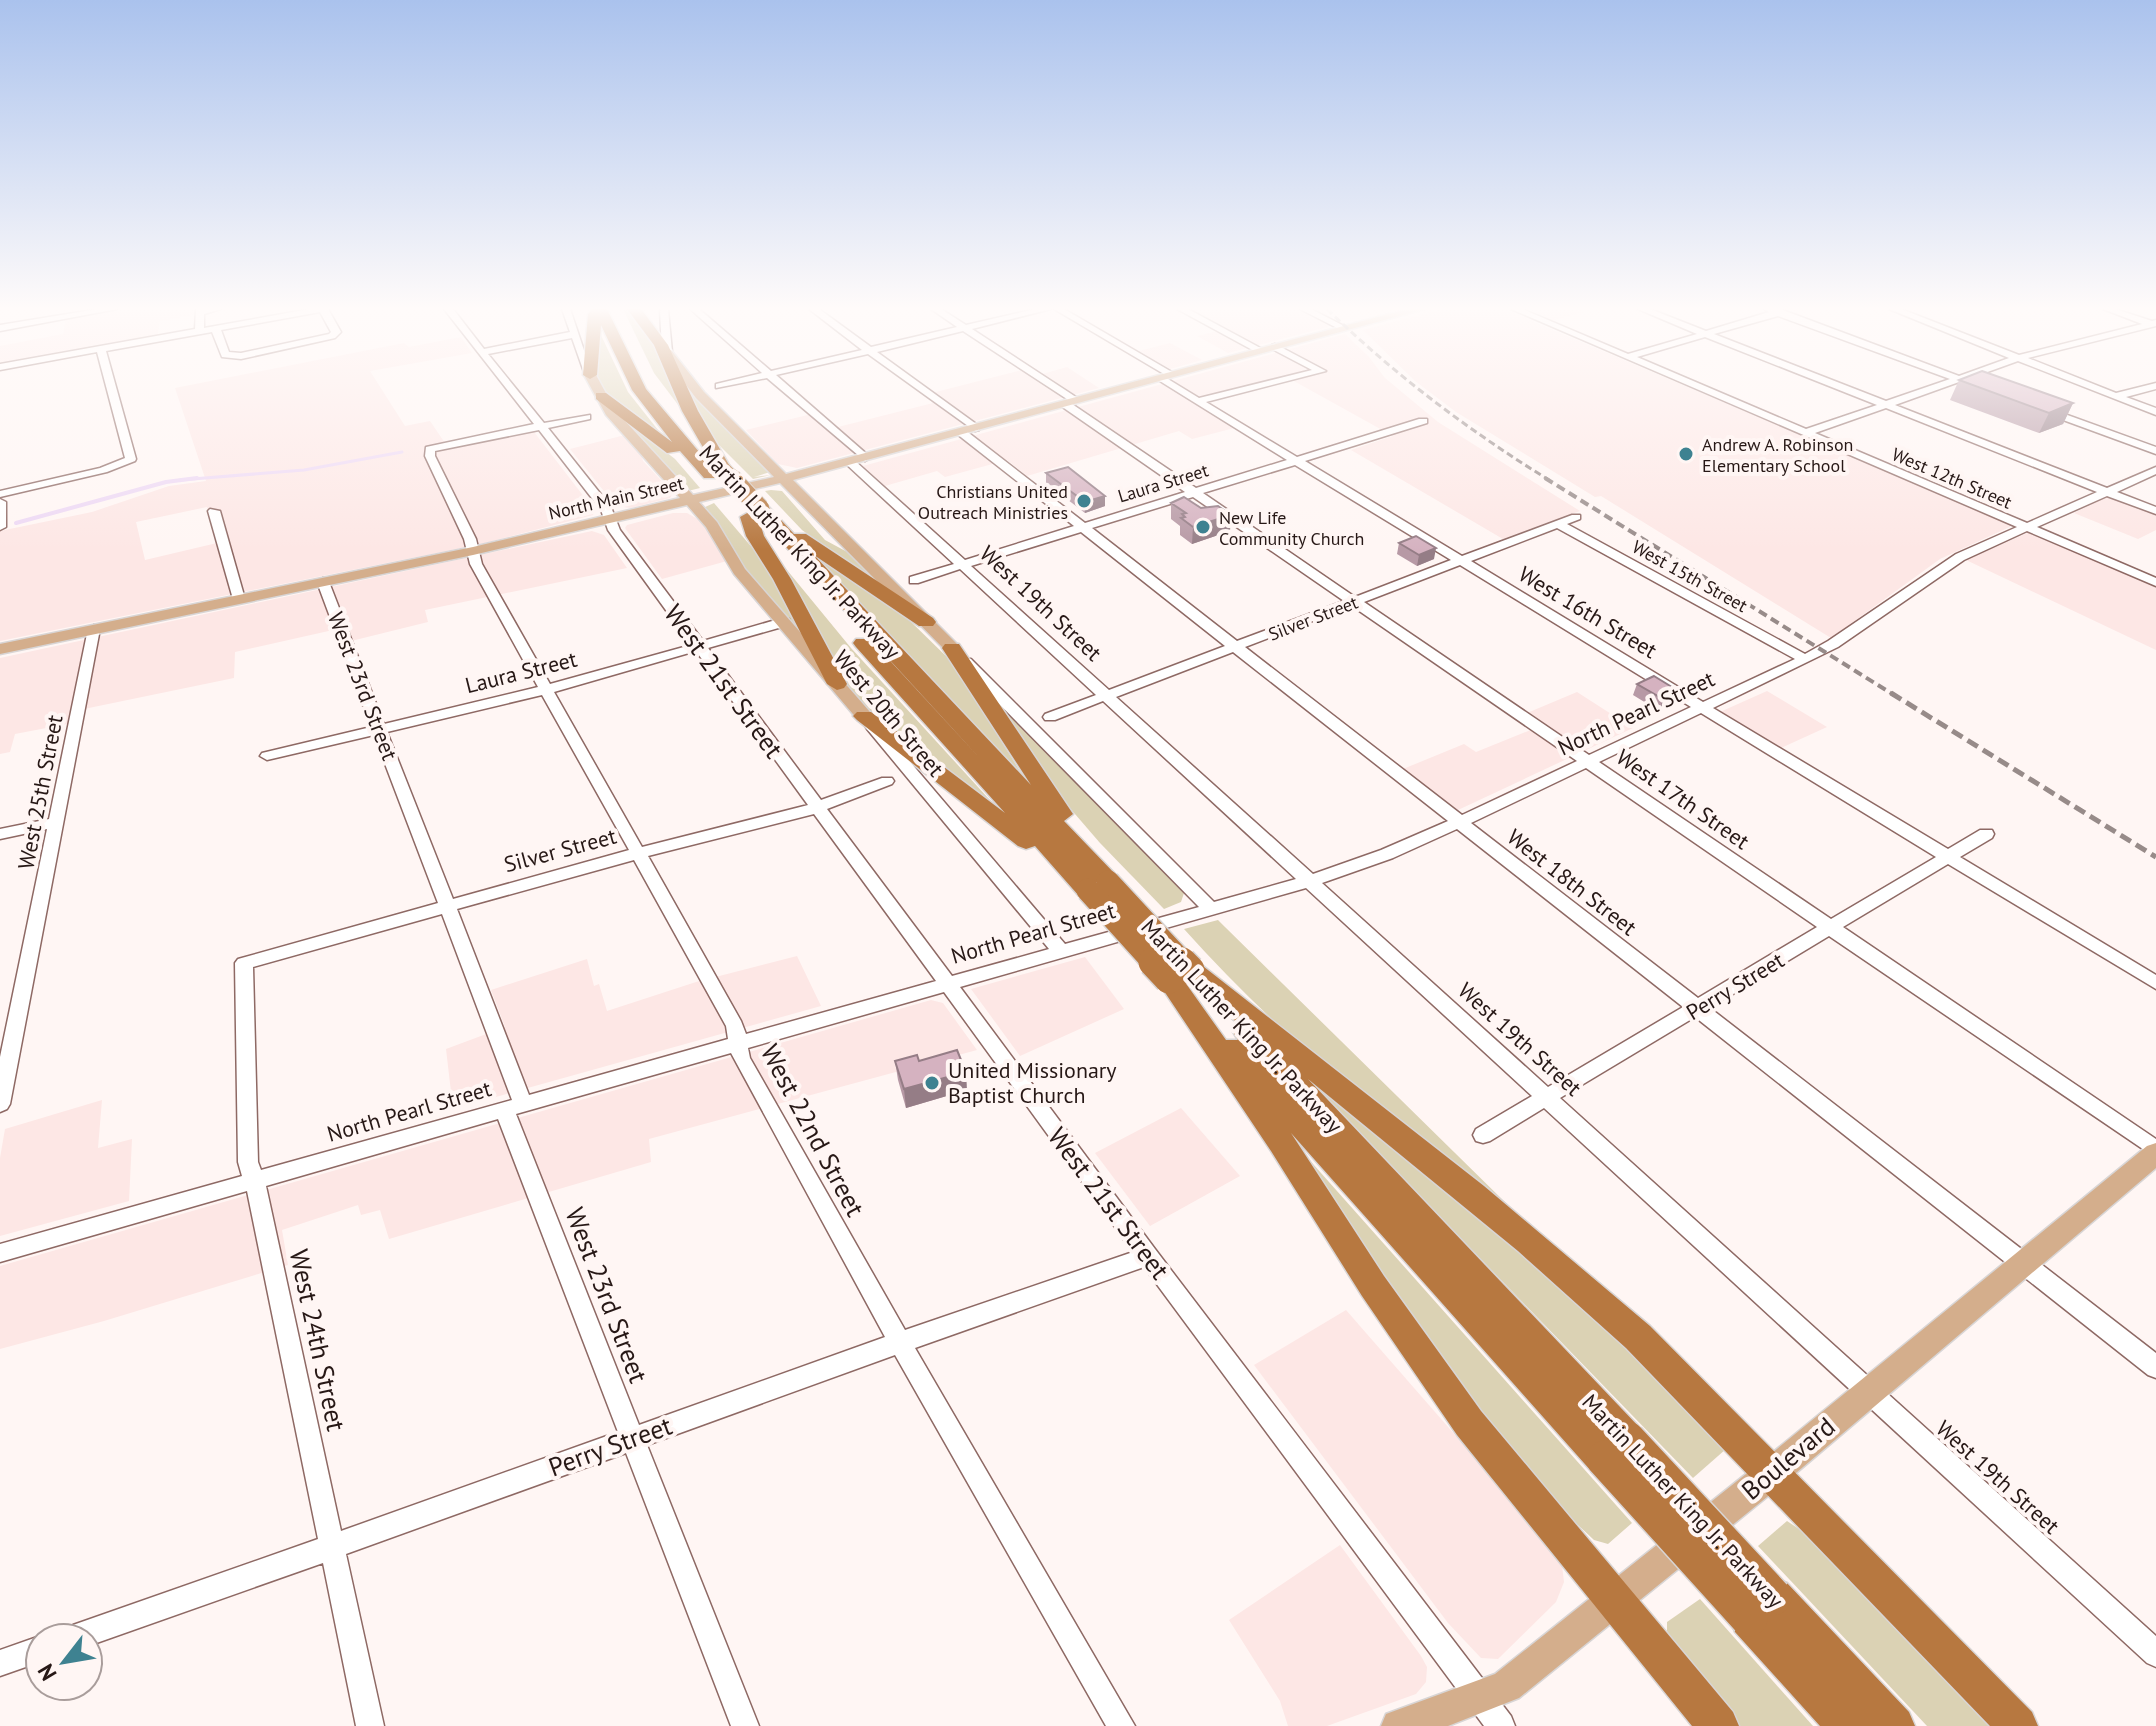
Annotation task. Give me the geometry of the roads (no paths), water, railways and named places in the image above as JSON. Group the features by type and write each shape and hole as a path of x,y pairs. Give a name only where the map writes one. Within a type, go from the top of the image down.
{"highway":[{"name":"Martin Luther King Jr. Parkway","path":"639,390 663,422 714,472 1064,864 1098,886"},
{"name":"Martin Luther King Jr. Parkway","path":"654,390 714,472"},
{"path":"681,390 714,472"},
{"path":"601,396 687,461 714,472"},
{"name":"Martin Luther King Jr. Parkway","path":"751,513 1761,1607 1895,1726"},
{"path":"751,513 926,622"},
{"path":"751,513 755,536 782,579 837,684"},
{"path":"952,648 1098,886"},
{"path":"864,716 1037,850 1064,864"},
{"path":"1180,975 1520,1230 1638,1337 2018,1726"},
{"path":"1180,975 1373,1286 1444,1388 1613,1601 1719,1726"},
{"name":"Martin Luther King Jr. Parkway","path":"1761,1607 1848,1726"}],"main road":[{"name":"West 20th Street","path":"598,390 610,412 712,525 739,571 864,716"},
{"path":"695,390 952,648"},
{"name":"North Main Street","path":"0,649 473,551 689,502 1117,390"},
{"name":"Boulevard","path":"1398,1726 1507,1686 1772,1473 2156,1151"}],"street":[{"path":"0,494 103,470 131,459 112,390"},
{"name":"West 21st Street","path":"512,390 607,509 614,530 816,806 1148,1256 1501,1726"},
{"name":"West 19th Street","path":"783,390 1106,696 2156,1654"},
{"name":"West 18th Street","path":"918,390 1083,527 2156,1367"},
{"name":"West 17th Street","path":"1053,390 1354,602 2156,1151"},
{"name":"West 16th Street","path":"1183,390 2156,983"},
{"path":"1198,401 1244,390"},
{"name":"West 12th Street","path":"1704,390 2156,582"},
{"path":"1847,390 2156,511"},
{"path":"1806,433 1929,390"},
{"path":"2099,390 2156,412"},
{"path":"2116,396 2142,390"},
{"path":"2043,410 2156,451"},
{"path":"542,427 586,417"},
{"name":"Laura Street","path":"914,580 1423,421"},
{"name":"West 22nd Street","path":"542,427 430,449 430,456 470,539 476,564 735,1026 741,1058 900,1343 1121,1726"},
{"name":"North Pearl Street","path":"0,1253 1310,881 1387,854 1805,659 1833,644 1939,568 2156,470"},
{"path":"0,502 0,527"},
{"path":"214,511 239,599"},
{"name":"Silver Street","path":"1050,717 1576,517"},
{"name":"West 15th Street","path":"1558,524 1805,659"},
{"name":"West 23rd Street","path":"323,582 447,906 514,1106 633,1437 745,1726"},
{"name":"Laura Street","path":"267,756 546,689 784,622"},
{"name":"West 25th Street","path":"0,1104 2,1081 94,629"},
{"path":"952,648 1210,908"},
{"name":"West 20th Street","path":"864,716 1060,950"},
{"name":"Silver Street","path":"244,963 638,853 801,813 887,781"},
{"path":"0,834 57,822"},
{"name":"Perry Street","path":"1483,1135 1986,834"},
{"name":"West 24th Street","path":"244,963 248,1162 255,1179 370,1726"},
{"name":"Perry Street","path":"104,1627 1148,1256"},
{"path":"0,1663 24,1655"}],"waterway":[{"path":"184,480 304,470 402,452"},
{"path":"184,480 197,478"},
{"path":"180,480 184,480"},
{"path":"16,523 184,480"}],"railway":[{"path":"1420,390 1549,480"},
{"path":"1545,478 1894,695"},
{"path":"1891,693 2156,857"}],"place":[{"name":"Andrew A. Robinson Elementary School","path":"1686,454"},
{"name":"Christians United Outreach Ministries","path":"1084,501"},
{"name":"New Life Community Church","path":"1203,527"},
{"name":"United Missionary Baptist Church","path":"932,1083"}]}
